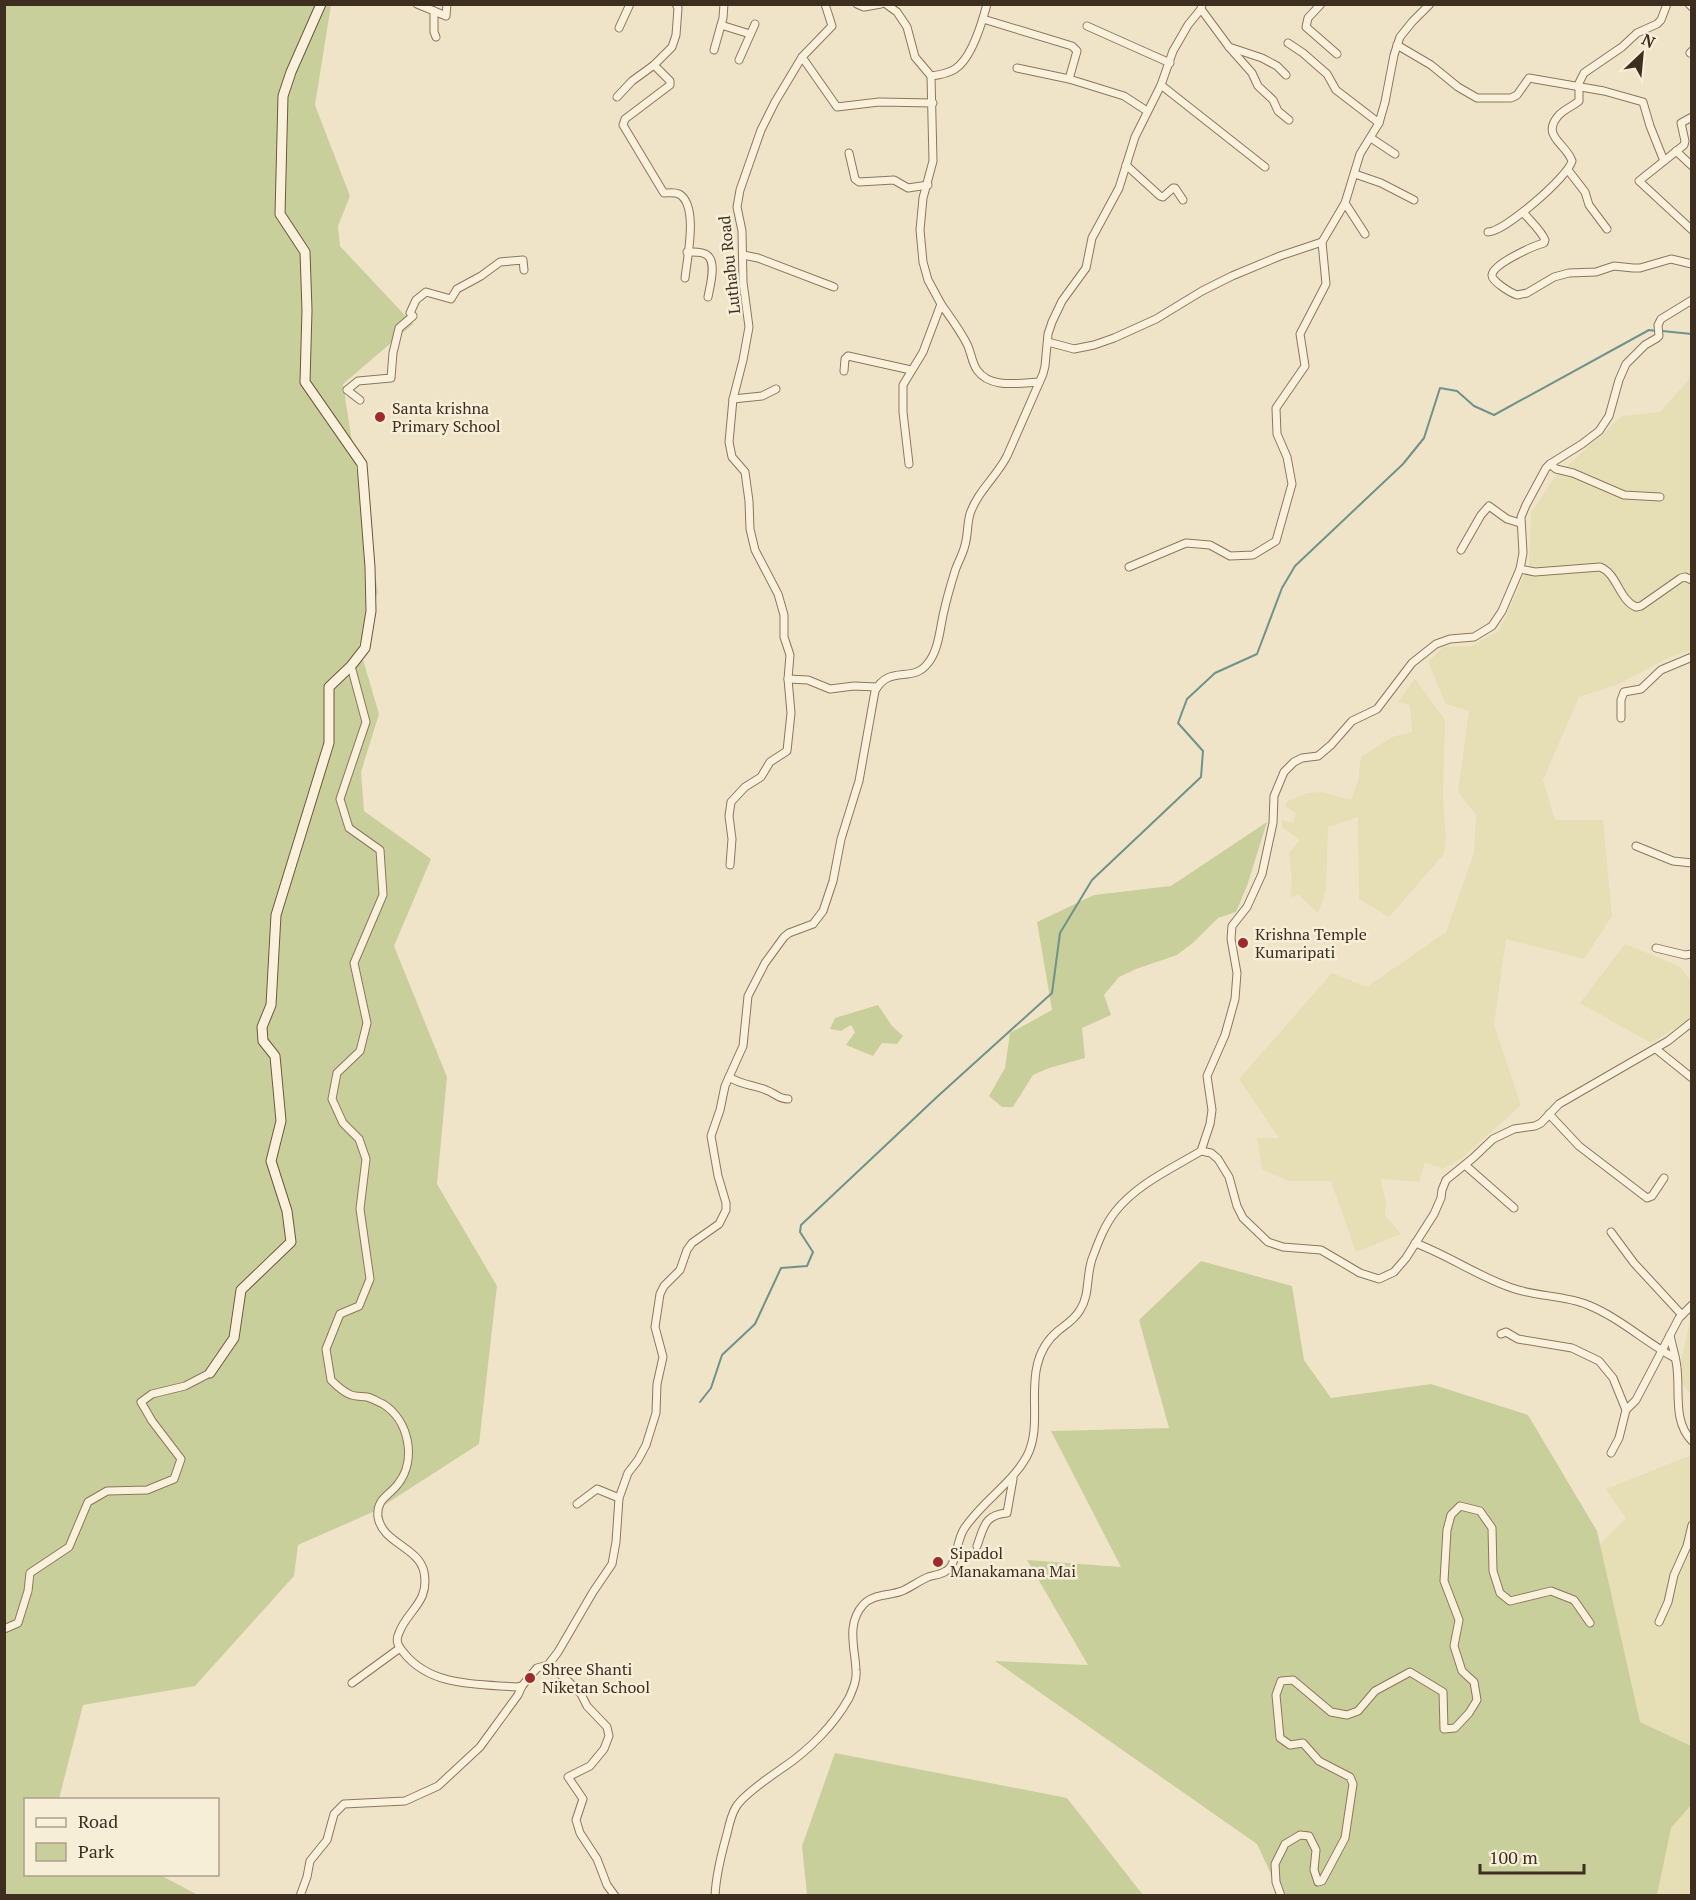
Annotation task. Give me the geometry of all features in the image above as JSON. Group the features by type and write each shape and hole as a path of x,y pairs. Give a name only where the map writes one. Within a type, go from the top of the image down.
{"main road":[{"path":"210,1372 234,1338 241,1290 291,1242 287,1211 271,1161 281,1121 275,1056 263,1041 262,1027 272,1005 276,915 329,743 328,687 351,666 365,648 371,611 362,464 304,382 307,310 304,252 280,214 283,96 321,4"}],"street":[{"path":"417,5 446,16 447,4"},
{"path":"619,28 630,4"},
{"path":"617,97 672,47 676,35 678,8 676,4"},
{"path":"714,51 722,25 724,4"},
{"name":"Luthabu Road","path":"788,679 790,655 784,637 784,615 778,594 755,549 750,529 745,472 732,457 729,442 733,399 749,327 743,282 742,231 737,207 740,190 761,130 789,76 802,57 832,26 825,4"},
{"path":"857,4 864,7 881,4"},
{"path":"886,4 902,19 911,38 915,57 932,76 933,161 923,198 921,217 923,262 928,280 966,341 975,369 982,376 996,383 1039,382"},
{"path":"932,76 955,69 968,55 987,4"},
{"path":"1321,4 1308,18 1306,27 1337,54"},
{"path":"1129,567 1186,543 1209,545 1230,556 1253,555 1276,541 1292,483 1287,457 1277,434 1276,408 1305,366 1300,334 1326,284 1322,242 1345,203 1360,154 1379,123 1397,45 1405,30 1430,4"},
{"path":"1488,232 1498,230 1523,212 1568,170 1572,161 1553,135 1552,126 1559,115 1580,101 1578,88 1581,77 1637,33 1657,24 1667,4"},
{"path":"300,1896 310,1861 327,1840 334,1814 344,1804 405,1801 438,1786 480,1747 518,1695 522,1686 537,1668 548,1665 564,1645 593,1592 612,1564 619,1498 628,1473 646,1445 656,1413 657,1384 663,1357 655,1327 660,1293 680,1270 692,1243 719,1224 726,1210 711,1136 725,1086 743,1046 748,996 772,952 789,933 808,927 818,919 829,896 841,838 859,781 872,714 873,697 877,687 885,678 910,674 929,662 938,639 955,571 966,545 969,515 973,505 1002,467 1045,366 1052,322 1062,300 1086,268 1092,238 1119,188 1135,137 1161,85 1173,51 1202,7 1229,47 1252,73 1258,86 1273,100 1278,111 1289,120"},
{"path":"434,11 436,38"},
{"path":"983,19 1076,48 1069,79"},
{"path":"739,60 755,24"},
{"path":"722,25 750,34"},
{"path":"1087,26 1170,63"},
{"path":"1288,43 1327,74 1336,90 1379,123"},
{"path":"1397,45 1431,65 1458,87 1477,98 1511,98 1517,95 1529,78 1604,91 1643,102 1664,161"},
{"path":"1229,47 1262,58 1277,66 1286,75"},
{"path":"802,57 837,107 879,102 933,103"},
{"path":"654,65 670,81 670,84 625,119 623,125 664,193 674,193 684,199 691,217 685,278"},
{"path":"1017,68 1069,79 1124,96 1147,111"},
{"path":"1161,85 1265,166"},
{"path":"1692,117 1681,123 1684,145 1639,181 1692,230"},
{"path":"1371,138 1395,154"},
{"path":"1676,151 1692,166"},
{"path":"849,153 855,179 859,182 894,180 908,189 928,185"},
{"path":"1126,165 1160,196 1163,197 1175,188 1183,200"},
{"path":"1568,170 1585,192 1589,205 1607,229"},
{"path":"1355,174 1381,183 1414,200"},
{"path":"1345,203 1365,234"},
{"path":"1523,212 1543,234 1544,243 1519,253 1494,269 1492,274 1492,279 1496,283 1517,295 1527,293 1554,277 1569,273 1596,272 1614,266 1640,268 1671,259 1692,264"},
{"path":"1685,224 1692,216"},
{"path":"1048,342 1074,349 1114,338 1156,319 1232,276 1322,242"},
{"path":"687,252 701,253 707,255 711,260 708,297"},
{"path":"743,255 758,258 834,287"},
{"path":"360,400 347,390 358,381 391,378 399,328 413,316 410,313 416,300 426,292 451,299 457,288 481,276 500,262 523,261 524,270"},
{"path":"715,1896 718,1865 730,1820 737,1805 767,1778 807,1749 831,1725 847,1701 856,1677 853,1637 854,1623 859,1610 871,1599 903,1591 925,1578 948,1570 954,1560 959,1538 969,1522 1013,1476 1030,1449 1034,1426 1035,1379 1039,1358 1052,1336 1082,1308 1090,1266 1109,1222 1120,1206 1147,1183 1201,1151 1212,1110 1207,1076 1224,1035 1235,999 1237,973 1231,939 1232,926 1247,907 1262,874 1273,823 1274,796 1284,772 1302,758 1318,756 1352,722 1377,709 1412,663 1436,644 1450,639 1474,637 1492,627 1520,569 1523,553 1520,524 1526,506 1550,464 1599,431 1609,416 1626,364 1645,345 1657,338 1664,316 1692,300"},
{"path":"909,464 903,412 903,385 923,352 941,304"},
{"path":"844,371 845,358 848,356 911,370"},
{"path":"733,399 762,396 776,389"},
{"path":"1550,464 1556,469 1573,473 1624,495 1660,497"},
{"path":"1461,550 1481,515 1489,506 1507,519 1520,524"},
{"path":"1520,569 1535,572 1600,567 1608,571 1629,602 1636,607 1641,606 1681,578 1692,580"},
{"path":"1621,718 1621,700 1624,692 1641,689 1661,670 1692,657"},
{"path":"351,666 366,722 340,799 349,828 381,850 383,895 354,963 367,1023 360,1051 337,1073 332,1099 343,1123 359,1139 366,1159 360,1209 370,1279 359,1306 340,1314 326,1349 331,1380 350,1395 368,1397 385,1405 398,1418 406,1434 409,1451 406,1469 398,1485 383,1497 378,1507 379,1520 390,1537 415,1557 424,1573 423,1594 418,1606 403,1623 398,1635 397,1643 400,1648 408,1659 423,1671 436,1677 471,1684 522,1686"},
{"path":"730,865 731,802 745,786 761,777 770,762 787,752 791,712 788,679 808,680 830,689 854,686 877,687"},
{"path":"1636,846 1673,861 1692,863"},
{"path":"1656,948 1684,955 1692,954"},
{"path":"1201,1151 1211,1153 1218,1159 1228,1177 1243,1218 1260,1236 1275,1245 1321,1250 1360,1273 1379,1279 1399,1267 1438,1206 1446,1180 1493,1138 1514,1129 1541,1123 1566,1099 1656,1049 1692,1022"},
{"path":"1656,1049 1692,1078"},
{"path":"729,1077 740,1083 770,1091 778,1098 788,1099"},
{"path":"1549,1114 1579,1146 1647,1198 1652,1196 1664,1178"},
{"path":"1465,1165 1514,1208"},
{"path":"1611,1232 1634,1263 1682,1315"},
{"path":"1415,1243 1512,1288 1586,1304 1611,1316 1675,1358"},
{"path":"1611,1453 1619,1438 1626,1410 1636,1400 1682,1315 1692,1305"},
{"path":"1501,1334 1506,1332 1518,1339 1572,1348 1599,1361 1613,1378 1626,1410"},
{"path":"1670,1335 1675,1358 1679,1417 1685,1434 1692,1442"},
{"path":"4,1629 18,1623 28,1591 30,1573 69,1547 88,1502 107,1491 147,1490 174,1479 181,1459 152,1421 141,1402 152,1395 185,1386 210,1372"},
{"path":"977,1546 987,1521 995,1514 1007,1513 1013,1476"},
{"path":"577,1504 597,1489 619,1498"},
{"path":"1281,1896 1276,1882 1275,1864 1285,1844 1300,1835 1310,1836 1316,1850 1314,1870 1318,1882 1322,1881 1345,1838 1353,1784 1350,1777 1319,1761 1303,1743 1290,1745 1280,1738 1276,1695 1281,1681 1293,1680 1331,1713 1347,1715 1358,1711 1375,1691 1410,1672 1443,1692 1444,1729 1455,1728 1477,1700 1474,1682 1462,1671 1454,1646 1459,1620 1444,1581 1450,1515 1460,1506 1480,1511 1492,1528 1493,1571 1500,1593 1510,1601 1551,1591 1574,1600 1590,1623"},
{"path":"1659,1622 1668,1602 1674,1575 1688,1546 1692,1525"},
{"path":"352,1683 400,1648"},
{"path":"548,1665 581,1694 588,1706 607,1727 609,1736 604,1749 590,1766 568,1777 583,1799 576,1820 580,1833 597,1859 607,1885 615,1896"}],"shaded area":[{"path":"1691,377 1691,650 1670,657 1619,684 1579,697 1543,780 1555,820 1603,820 1612,916 1584,959 1506,939 1494,1025 1521,1105 1462,1158 1443,1169 1425,1162 1419,1182 1381,1179 1386,1204 1385,1215 1401,1234 1356,1252 1331,1181 1288,1181 1262,1169 1257,1138 1279,1138 1239,1079 1332,973 1367,987 1446,932 1474,853 1476,815 1458,792 1469,711 1446,704 1428,662 1443,647 1471,646 1499,631 1529,565 1531,513 1554,478 1622,416 1660,412"},
{"path":"1415,679 1445,720 1443,797 1446,840 1444,854 1389,917 1359,899 1358,817 1328,827 1326,891 1318,913 1299,895 1290,897 1292,883 1289,853 1300,840 1282,827 1282,820 1293,823 1296,813 1285,806 1288,801 1308,793 1321,792 1351,800 1358,781 1361,757 1392,737 1412,732 1410,705 1398,702"},
{"path":"1625,944 1679,966 1691,981 1691,1015 1687,1021 1651,1043 1580,1003"},
{"path":"1691,1321 1691,1395 1677,1377"},
{"path":"1691,1450 1691,1895 1648,1895 1635,1739 1574,1570 1626,1518 1606,1489 1689,1456"}],"green space":[{"path":"5,5 331,5 315,105 350,196 338,226 340,246 413,324 343,384 378,592 359,646 379,714 361,772 364,811 431,859 394,946 447,1077 437,1184 497,1286 479,1444 375,1511 298,1545 294,1576 195,1686 83,1705 59,1798 24,1798 24,1876 162,1876 198,1895 5,1896"},
{"path":"1267,822 1247,886 1236,912 1218,918 1177,955 1119,977 1104,995 1111,1015 1082,1028 1085,1058 1033,1075 1013,1107 1002,1107 989,1096 1005,1068 1010,1033 1052,1010 1037,922 1094,895 1171,886"},
{"path":"878,1005 892,1026 903,1036 897,1044 882,1043 873,1056 846,1045 855,1032 851,1025 841,1031 830,1029 835,1018"},
{"path":"1201,1261 1292,1286 1304,1360 1331,1398 1431,1384 1528,1415 1597,1531 1640,1722 1691,1746 1691,1805 1671,1828 1657,1895 1281,1895 1257,1844 995,1661 1088,1665 1027,1560 1121,1567 1051,1431 1169,1428 1139,1320"},
{"path":"835,1753 1067,1798 1143,1895 807,1895 802,1846"}],"waterway":[{"path":"700,1402 711,1388 722,1355 755,1324 781,1268 807,1266 813,1252 800,1232 801,1225 1052,993 1060,933 1092,880 1201,777 1203,751 1178,723 1187,699 1215,673 1257,654 1282,588 1295,566 1403,464 1424,438 1440,388 1457,391 1474,406 1494,415 1649,330 1656,331"},
{"path":"1662,331 1692,334"}],"place":[{"name":"Santa krishna Primary School","path":"380,417"},
{"name":"Krishna Temple Kumaripati","path":"1243,943"},
{"name":"Sipadol Manakamana Mai","path":"938,1562"},
{"name":"Shree Shanti Niketan School","path":"530,1678"}]}
